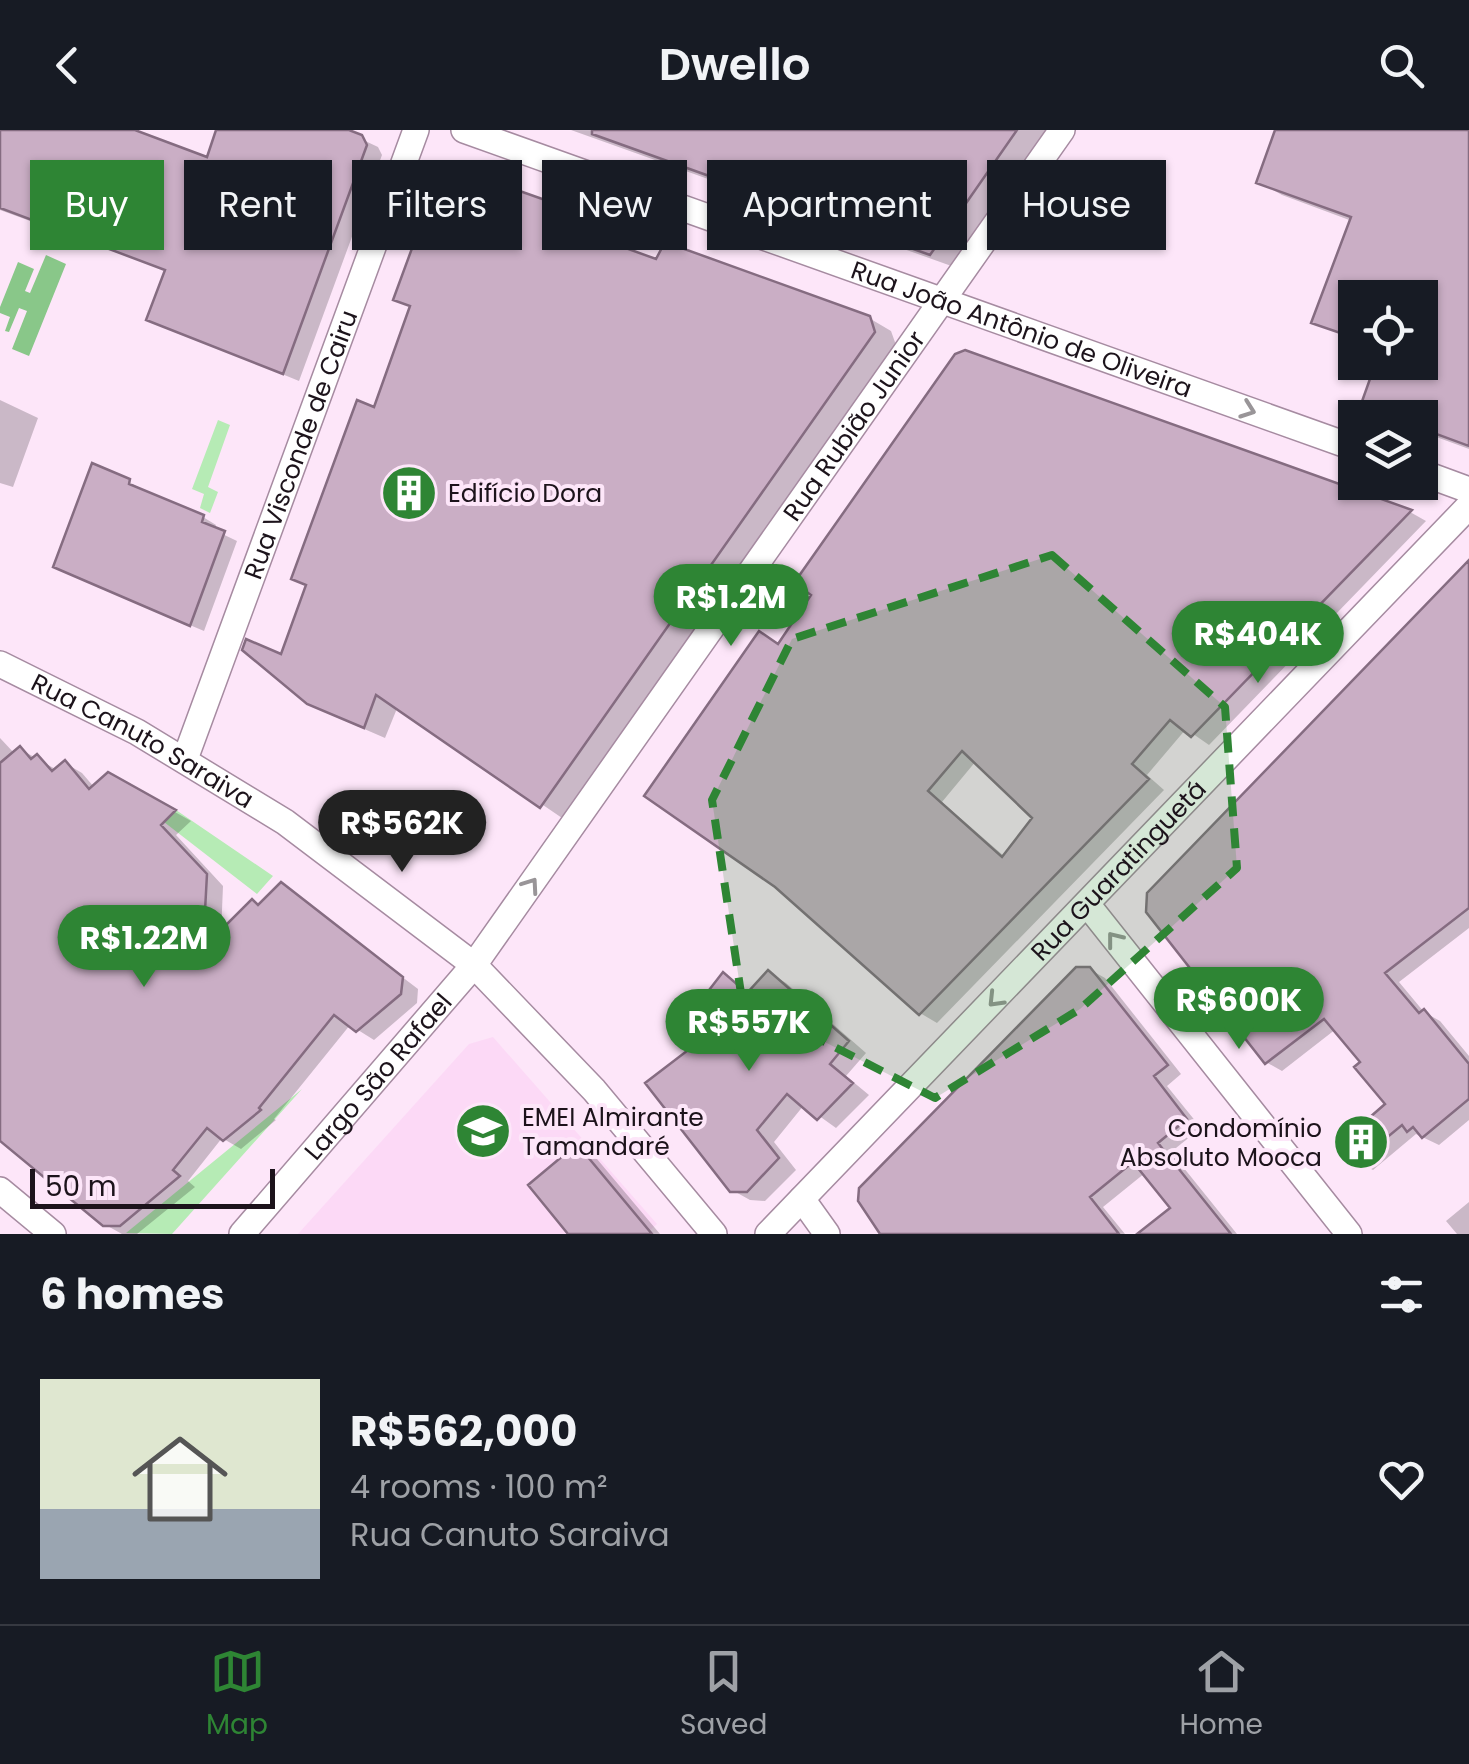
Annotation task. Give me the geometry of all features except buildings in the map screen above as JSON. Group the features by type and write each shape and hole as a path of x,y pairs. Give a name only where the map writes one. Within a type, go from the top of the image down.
{"street":[{"name":"Rua Visconde de Cairu","path":"184,759 416,130"},
{"name":"Rua João Antônio de Oliveira","path":"464,130 1338,442"},
{"name":"Rua Rubião Junior","path":"474,965 1062,130"},
{"path":"1438,479 1469,490"},
{"name":"Rua Guaratinguetá","path":"768,1234 1469,506"},
{"name":"Rua Canuto Saraiva","path":"0,664 184,759 285,822 474,965 594,1090 714,1234"},
{"path":"1086,904 1349,1234"},
{"name":"Largo São Rafael","path":"242,1234 474,965"},
{"path":"0,1190 53,1234"},
{"path":"802,1200 828,1234"}],"highlighted area":[{"path":"1052,555 1225,707 1237,868 1080,1009 935,1098 742,1000 712,800 792,639"}],"shaded area":[{"path":"46,255 66,264 29,356 12,349 27,311 19,308 9,332 5,331 10,317 0,313 0,307 18,262 34,269 25,291 30,293"},
{"path":"218,420 230,425 208,487 218,492 210,513 200,508 204,494 192,489"},
{"path":"176,810 273,876 257,894 164,822"},
{"name":"EMEI Almirante Tamandaré","path":"493,1037 657,1224 646,1234 298,1234 469,1044"},
{"path":"302,1089 172,1234 126,1233"}],"place":[{"name":"Edifício Dora","path":"409,493"},
{"name":"EMEI Almirante Tamandaré","path":"483,1131"},
{"name":"Condomínio Absoluto Mooca","path":"1361,1142"}]}
